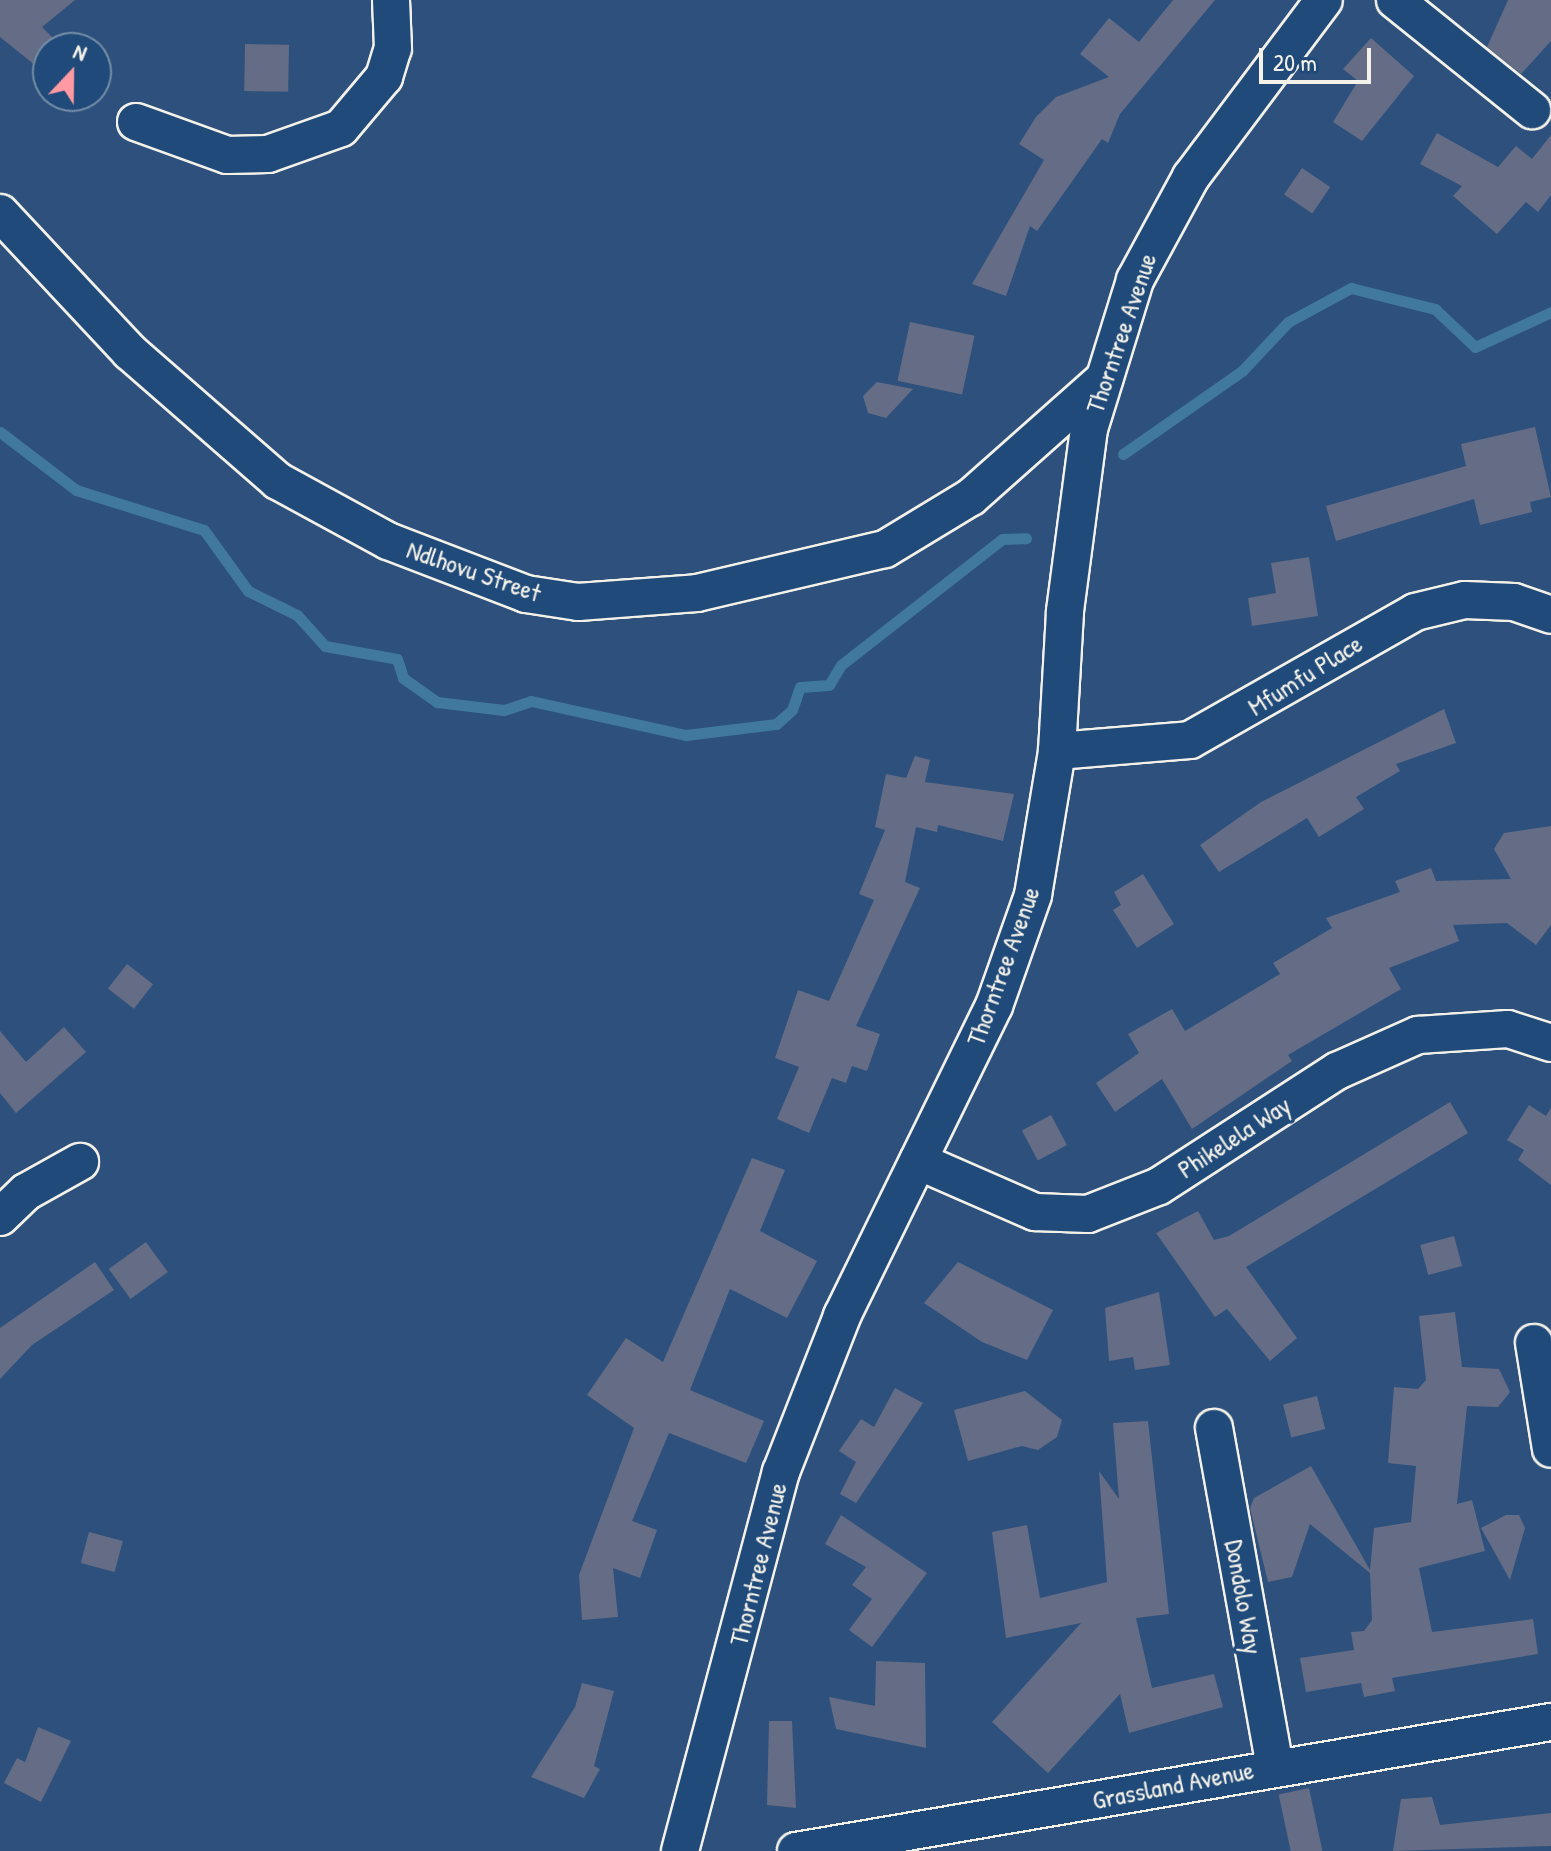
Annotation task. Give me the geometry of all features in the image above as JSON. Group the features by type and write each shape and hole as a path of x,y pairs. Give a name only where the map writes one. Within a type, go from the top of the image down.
{"street":[{"path":"136,122 227,155 268,154 341,128 384,77 393,48 391,0"},
{"name":"Thorntree Avenue","path":"680,1851 781,1472 842,1316 994,1006 1033,895 1057,751 1065,611 1089,429 1146,252 1191,177 1324,0"},
{"path":"1395,0 1532,110"},
{"name":"Ndlhovu Street","path":"0,213 130,352 278,481 388,541 526,594 578,602 697,593 885,549 971,497 1104,379"},
{"name":"Mfumfu Place","path":"1057,751 1190,740 1415,612 1465,600 1514,602 1551,615"},
{"name":"Phikelela Way","path":"918,1161 1035,1212 1088,1214 1159,1186 1337,1071 1418,1035 1508,1029 1551,1043"},
{"path":"0,1217 26,1192 80,1162"},
{"path":"1534,1343 1551,1449"},
{"name":"Dondolo Way","path":"1214,1428 1275,1766"},
{"name":"Grassland Avenue","path":"796,1851 1275,1766 1551,1722"}],"building":[{"path":"0,0 75,0 42,27 47,32 32,32 32,63 0,37"},
{"path":"1173,0 1215,0 1120,114 1108,143 1102,139 1037,231 1030,226 1006,296 972,284 1044,160 1019,144 1036,117 1056,97 1109,77 1080,54 1109,18 1139,42"},
{"path":"1508,0 1551,0 1551,41 1521,74 1487,47"},
{"path":"1371,38 1414,76 1362,141 1333,122 1358,81 1343,69"},
{"path":"245,44 289,45 288,92 244,91"},
{"path":"1437,133 1498,167 1516,146 1532,159 1551,135 1551,195 1538,212 1526,202 1497,234 1453,196 1462,186 1420,164"},
{"path":"1302,168 1330,187 1312,214 1284,195"},
{"path":"910,322 975,336 962,394 898,381"},
{"path":"877,382 913,389 886,418 868,413 863,396"},
{"path":"1535,427 1551,497 1530,502 1532,512 1480,525 1474,499 1336,541 1326,506 1466,466 1461,444"},
{"path":"1309,557 1318,616 1252,626 1248,598 1276,593 1271,563"},
{"path":"1444,709 1456,743 1396,764 1400,771 1356,797 1364,809 1319,837 1307,818 1219,872 1200,845 1261,802"},
{"path":"915,756 930,760 925,782 1014,794 1003,841 938,825 937,832 916,827 905,882 920,888 856,1026 880,1034 867,1071 852,1066 846,1083 832,1078 809,1133 777,1119 799,1067 775,1058 798,990 829,1001 874,900 859,894 885,830 875,827 886,774 906,778"},
{"path":"1551,826 1551,925 1536,945 1507,923 1453,925 1459,941 1389,968 1401,989 1288,1055 1292,1061 1192,1129 1162,1079 1115,1112 1096,1083 1139,1053 1128,1034 1172,1009 1185,1031 1280,974 1273,963 1332,928 1326,918 1400,892 1395,881 1431,868 1436,881 1511,879 1494,849 1504,833"},
{"path":"1143,874 1174,924 1137,948 1113,910 1121,905 1114,892"},
{"path":"127,964 153,984 134,1009 108,988"},
{"path":"64,1027 86,1052 16,1113 0,1093 0,1031 26,1062"},
{"path":"1450,1102 1468,1133 1246,1267 1297,1338 1270,1361 1227,1309 1215,1317 1156,1233 1198,1211 1214,1240 1229,1236"},
{"path":"1529,1105 1546,1116 1551,1108 1551,1185 1518,1160 1524,1150 1507,1140"},
{"path":"1051,1115 1067,1145 1038,1161 1022,1130"},
{"path":"752,1158 785,1170 760,1231 817,1261 787,1318 730,1289 690,1390 764,1421 746,1463 669,1433 632,1521 657,1530 640,1578 613,1568 618,1617 582,1620 579,1575 634,1428 587,1395 626,1338 663,1362"},
{"path":"1454,1236 1462,1266 1428,1275 1420,1245"},
{"path":"146,1242 168,1272 131,1299 109,1269"},
{"path":"95,1262 114,1290 32,1345 0,1379 0,1328"},
{"path":"958,1262 1053,1310 1027,1360 982,1342 924,1303"},
{"path":"1159,1292 1170,1365 1135,1370 1133,1357 1109,1361 1105,1308"},
{"path":"1455,1312 1462,1367 1499,1369 1510,1392 1498,1407 1467,1406 1457,1504 1472,1500 1485,1551 1419,1568 1432,1632 1533,1619 1538,1654 1392,1678 1395,1691 1364,1697 1361,1683 1306,1692 1300,1658 1354,1650 1351,1632 1364,1631 1372,1620 1370,1573 1310,1524 1292,1577 1268,1582 1250,1508 1254,1498 1311,1466 1370,1570 1374,1528 1411,1522 1416,1466 1388,1463 1394,1387 1418,1389 1426,1380 1419,1316"},
{"path":"895,1388 923,1403 856,1503 840,1494 856,1462 839,1451 861,1419 874,1427"},
{"path":"1025,1391 1062,1420 1057,1437 1038,1450 1022,1446 968,1461 954,1410"},
{"path":"1317,1396 1325,1429 1291,1437 1283,1404"},
{"path":"1148,1421 1169,1614 1136,1618 1152,1688 1214,1674 1223,1707 1129,1733 1120,1694 1048,1773 992,1722 1081,1623 1006,1638 992,1532 1027,1525 1040,1598 1107,1582 1099,1471 1119,1499 1113,1423"},
{"path":"841,1515 927,1573 872,1647 849,1630 872,1599 852,1585 866,1567 825,1544"},
{"path":"1506,1515 1519,1515 1525,1528 1510,1580 1481,1528"},
{"path":"89,1532 123,1541 115,1572 81,1563"},
{"path":"876,1661 925,1663 926,1748 836,1729 829,1697 875,1706"},
{"path":"582,1683 614,1691 594,1766 600,1769 584,1798 531,1777 575,1707"},
{"path":"769,1721 792,1721 796,1808 767,1805"},
{"path":"38,1727 71,1741 41,1802 4,1783 17,1758 25,1762"},
{"path":"1309,1788 1322,1851 1291,1851 1279,1794"},
{"path":"1432,1797 1440,1825 1551,1813 1551,1846 1393,1851 1401,1799"}],"waterway":[{"path":"1123,454 1242,371 1288,322 1351,288 1435,309 1475,347 1551,312"},
{"path":"0,432 76,490 204,530 248,591 297,615 325,646 397,659 403,678 437,702 504,710 531,701 686,735 776,724 792,710 800,687 829,685 841,665 1002,539 1026,538"}]}
